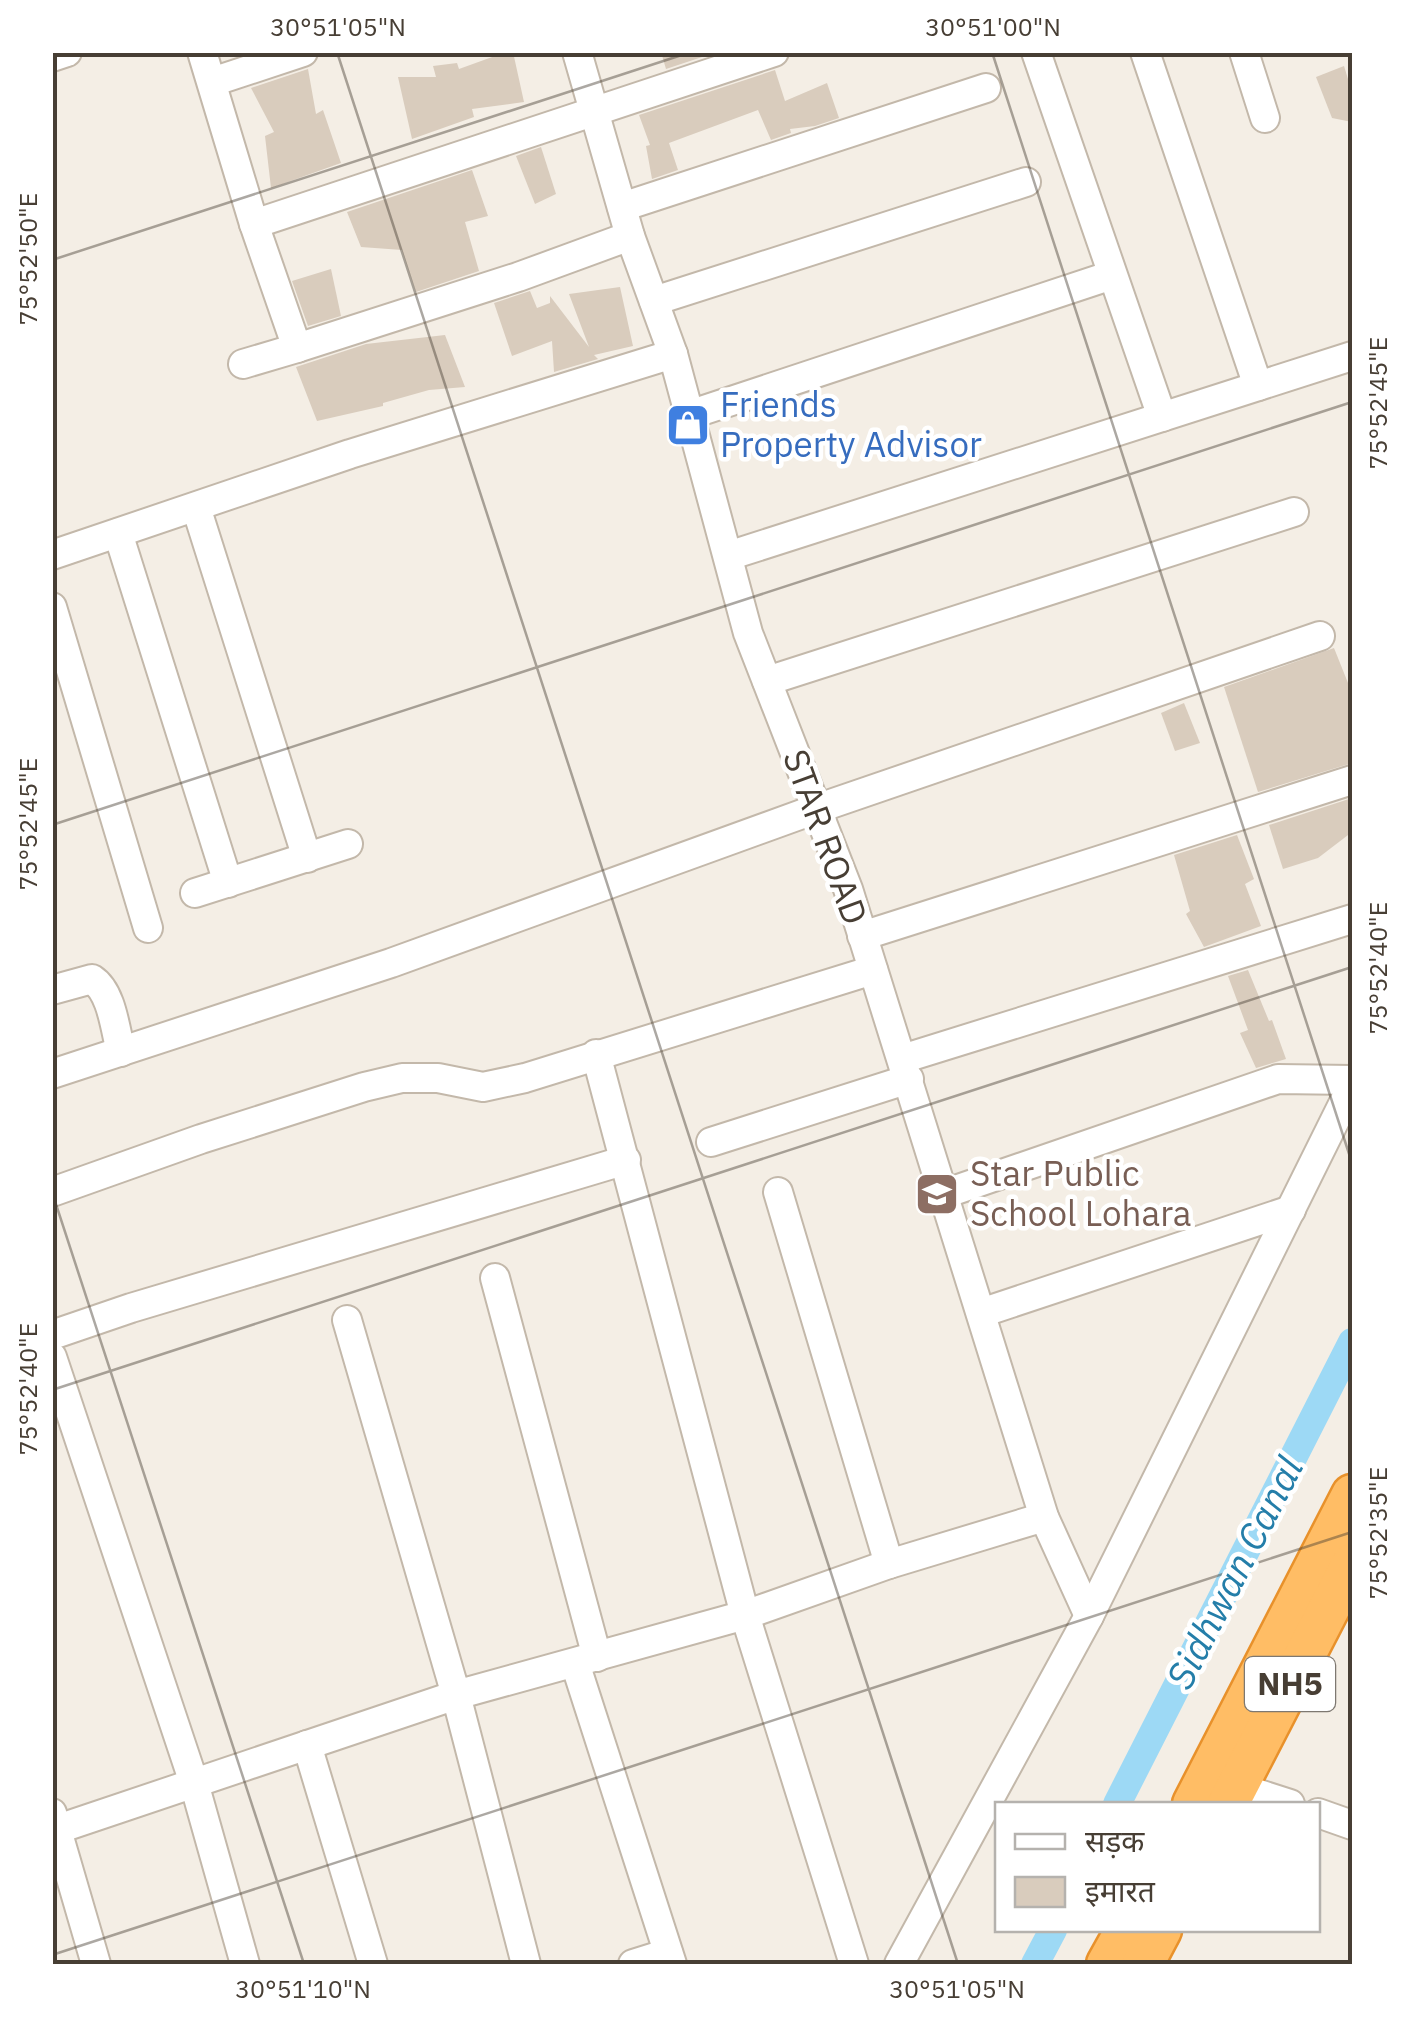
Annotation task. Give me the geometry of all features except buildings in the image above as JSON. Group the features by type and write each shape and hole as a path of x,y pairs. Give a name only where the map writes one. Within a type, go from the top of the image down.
{"highway":[{"name":"NH5","path":"1195,1802 1352,1495"},
{"name":"NH5","path":"1233,1796 1352,1564"},
{"path":"1107,1964 1151,1947"}],"street":[{"path":"52,57 67,52"},
{"path":"202,52 254,224 297,348"},
{"path":"212,82 303,52"},
{"name":"STAR ROAD","path":"577,52 630,236 673,354 748,633 848,889 1044,1517 1089,1616"},
{"path":"254,224 774,52"},
{"path":"1036,52 1162,417"},
{"path":"1145,52 1258,386"},
{"path":"1244,52 1265,118"},
{"path":"622,207 986,88"},
{"path":"654,301 1026,182"},
{"path":"242,364 518,277 630,236"},
{"path":"690,415 1112,276"},
{"path":"52,555 350,454 673,354"},
{"path":"728,556 1352,356"},
{"path":"196,506 307,858"},
{"path":"767,681 1294,512"},
{"path":"118,532 228,883"},
{"path":"52,607 148,928"},
{"path":"52,1074 391,963 816,809 1320,636"},
{"path":"862,936 1352,780"},
{"path":"195,894 348,844"},
{"path":"711,1142 905,1069 1352,918"},
{"path":"52,1192 200,1138 364,1087 402,1078 438,1078 483,1087 525,1078 873,970"},
{"path":"52,990 92,979 98,982 106,996 121,1052"},
{"path":"596,1054 745,1615 854,1964"},
{"path":"899,1964 1089,1616 1352,1083 1278,1079 944,1194"},
{"path":"52,1335 626,1160"},
{"path":"778,1192 889,1564"},
{"path":"981,1313 1290,1210"},
{"path":"494,1278 586,1660 670,1959 633,1964"},
{"path":"347,1320 456,1695 526,1964"},
{"path":"52,1357 194,1783 245,1964"},
{"path":"96,1964 54,1824 194,1783 456,1695 745,1615 889,1564 1044,1517"},
{"path":"307,1746 373,1964"},
{"path":"1233,1796 1276,1802"},
{"path":"1320,1814 1352,1825"}],"waterway":[{"name":"Sidhwan Canal","path":"1118,1802 1352,1342"},
{"name":"Sidhwan Canal","path":"1035,1964 1052,1932"}],"place":[{"name":"Friends Property Advisor","path":"688,425"},
{"name":"Star Public School Lohara","path":"937,1194"}]}
